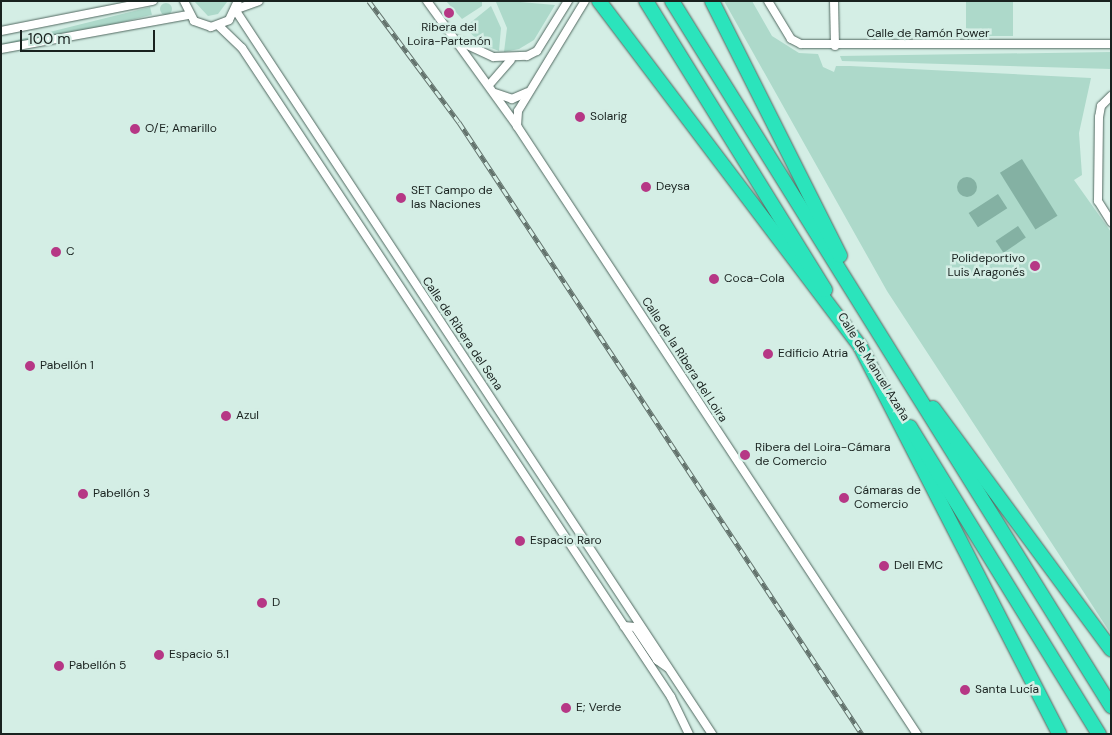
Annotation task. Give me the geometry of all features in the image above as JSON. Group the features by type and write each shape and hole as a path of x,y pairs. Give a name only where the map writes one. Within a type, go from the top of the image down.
{"highway":[{"path":"599,1 860,346 1059,734"},
{"name":"Calle de Manuel Azaña","path":"646,1 1099,734"},
{"name":"Calle de Manuel Azaña","path":"672,1 1111,706"},
{"path":"712,1 801,183 902,372 947,425 1111,649"}],"street":[{"path":"118,8 126,1"},
{"path":"1,31 153,1"},
{"path":"184,1 188,15 202,26 220,26 237,7 259,1"},
{"name":"Calle de la Ribera del Loira","path":"427,1 457,40 517,126 917,734"},
{"path":"533,86 512,99 491,89 511,60 537,51 568,1"},
{"path":"517,126 518,111 585,1"},
{"name":"Calle de Ramón Power","path":"768,1 791,39 801,44 835,46 1111,44"},
{"path":"834,1 835,46"},
{"name":"Calle de Ribera del Sena","path":"237,7 712,734"},
{"path":"1,49 188,15"},
{"name":"Calle de Ribera del Sena","path":"220,26 242,48 671,697 689,734"},
{"path":"457,40 511,60"},
{"path":"1111,96 1101,106 1099,117 1098,201 1111,222"},
{"name":"Calle de Ribera del Sena","path":"624,626 635,627 657,660 671,670"}],"shaded area":[{"path":"194,1 227,2 218,14 208,16"},
{"path":"446,1 482,1 482,6 462,19"},
{"path":"509,1 555,5 534,40 519,49 504,52 507,28 496,2"},
{"path":"724,1 752,1 772,36 799,53 818,54 823,67 834,72 836,66 850,66 1091,78 1079,133 1082,175 1074,180 1111,232 1111,634 887,291"},
{"path":"966,1 1013,1 1013,36 966,36"},
{"path":"168,3 171,4 171,14 164,15 161,14 160,7 161,4"},
{"path":"491,6 501,28 499,51 481,44 465,27"},
{"path":"150,7 152,15 4,52 3,44"},
{"path":"1111,52 1111,69 842,61 840,56"},
{"path":"1022,159 1058,216 1035,230 1000,173"},
{"path":"967,177 974,180 977,187 974,194 967,197 960,194 957,187 960,180"},
{"path":"998,194 1007,208 978,227 969,213"},
{"path":"1018,226 1026,238 1003,253 996,241"}],"railway":[{"path":"369,1 459,122 862,734"}],"place":[{"name":"Ribera del Loira-Partenón","path":"449,13"},
{"name":"Solarig","path":"580,117"},
{"name":"O/E; Amarillo","path":"135,129"},
{"name":"Deysa","path":"646,187"},
{"name":"SET Campo de las Naciones","path":"401,198"},
{"name":"C","path":"56,252"},
{"name":"Polideportivo Luis Aragonés","path":"1035,266"},
{"name":"Coca-Cola","path":"714,279"},
{"name":"Edificio Atria","path":"768,354"},
{"name":"Pabellón 1","path":"30,366"},
{"name":"Azul","path":"226,416"},
{"name":"Ribera del Loira-Cámara de Comercio","path":"745,455"},
{"name":"Pabellón 3","path":"83,494"},
{"name":"Cámaras de Comercio","path":"844,498"},
{"name":"Espacio Raro","path":"520,541"},
{"name":"Dell EMC","path":"884,566"},
{"name":"D","path":"262,603"},
{"name":"Espacio 5.1","path":"159,655"},
{"name":"Pabellón 5","path":"59,666"},
{"name":"Santa Lucía","path":"965,690"},
{"name":"E; Verde","path":"566,708"}]}
